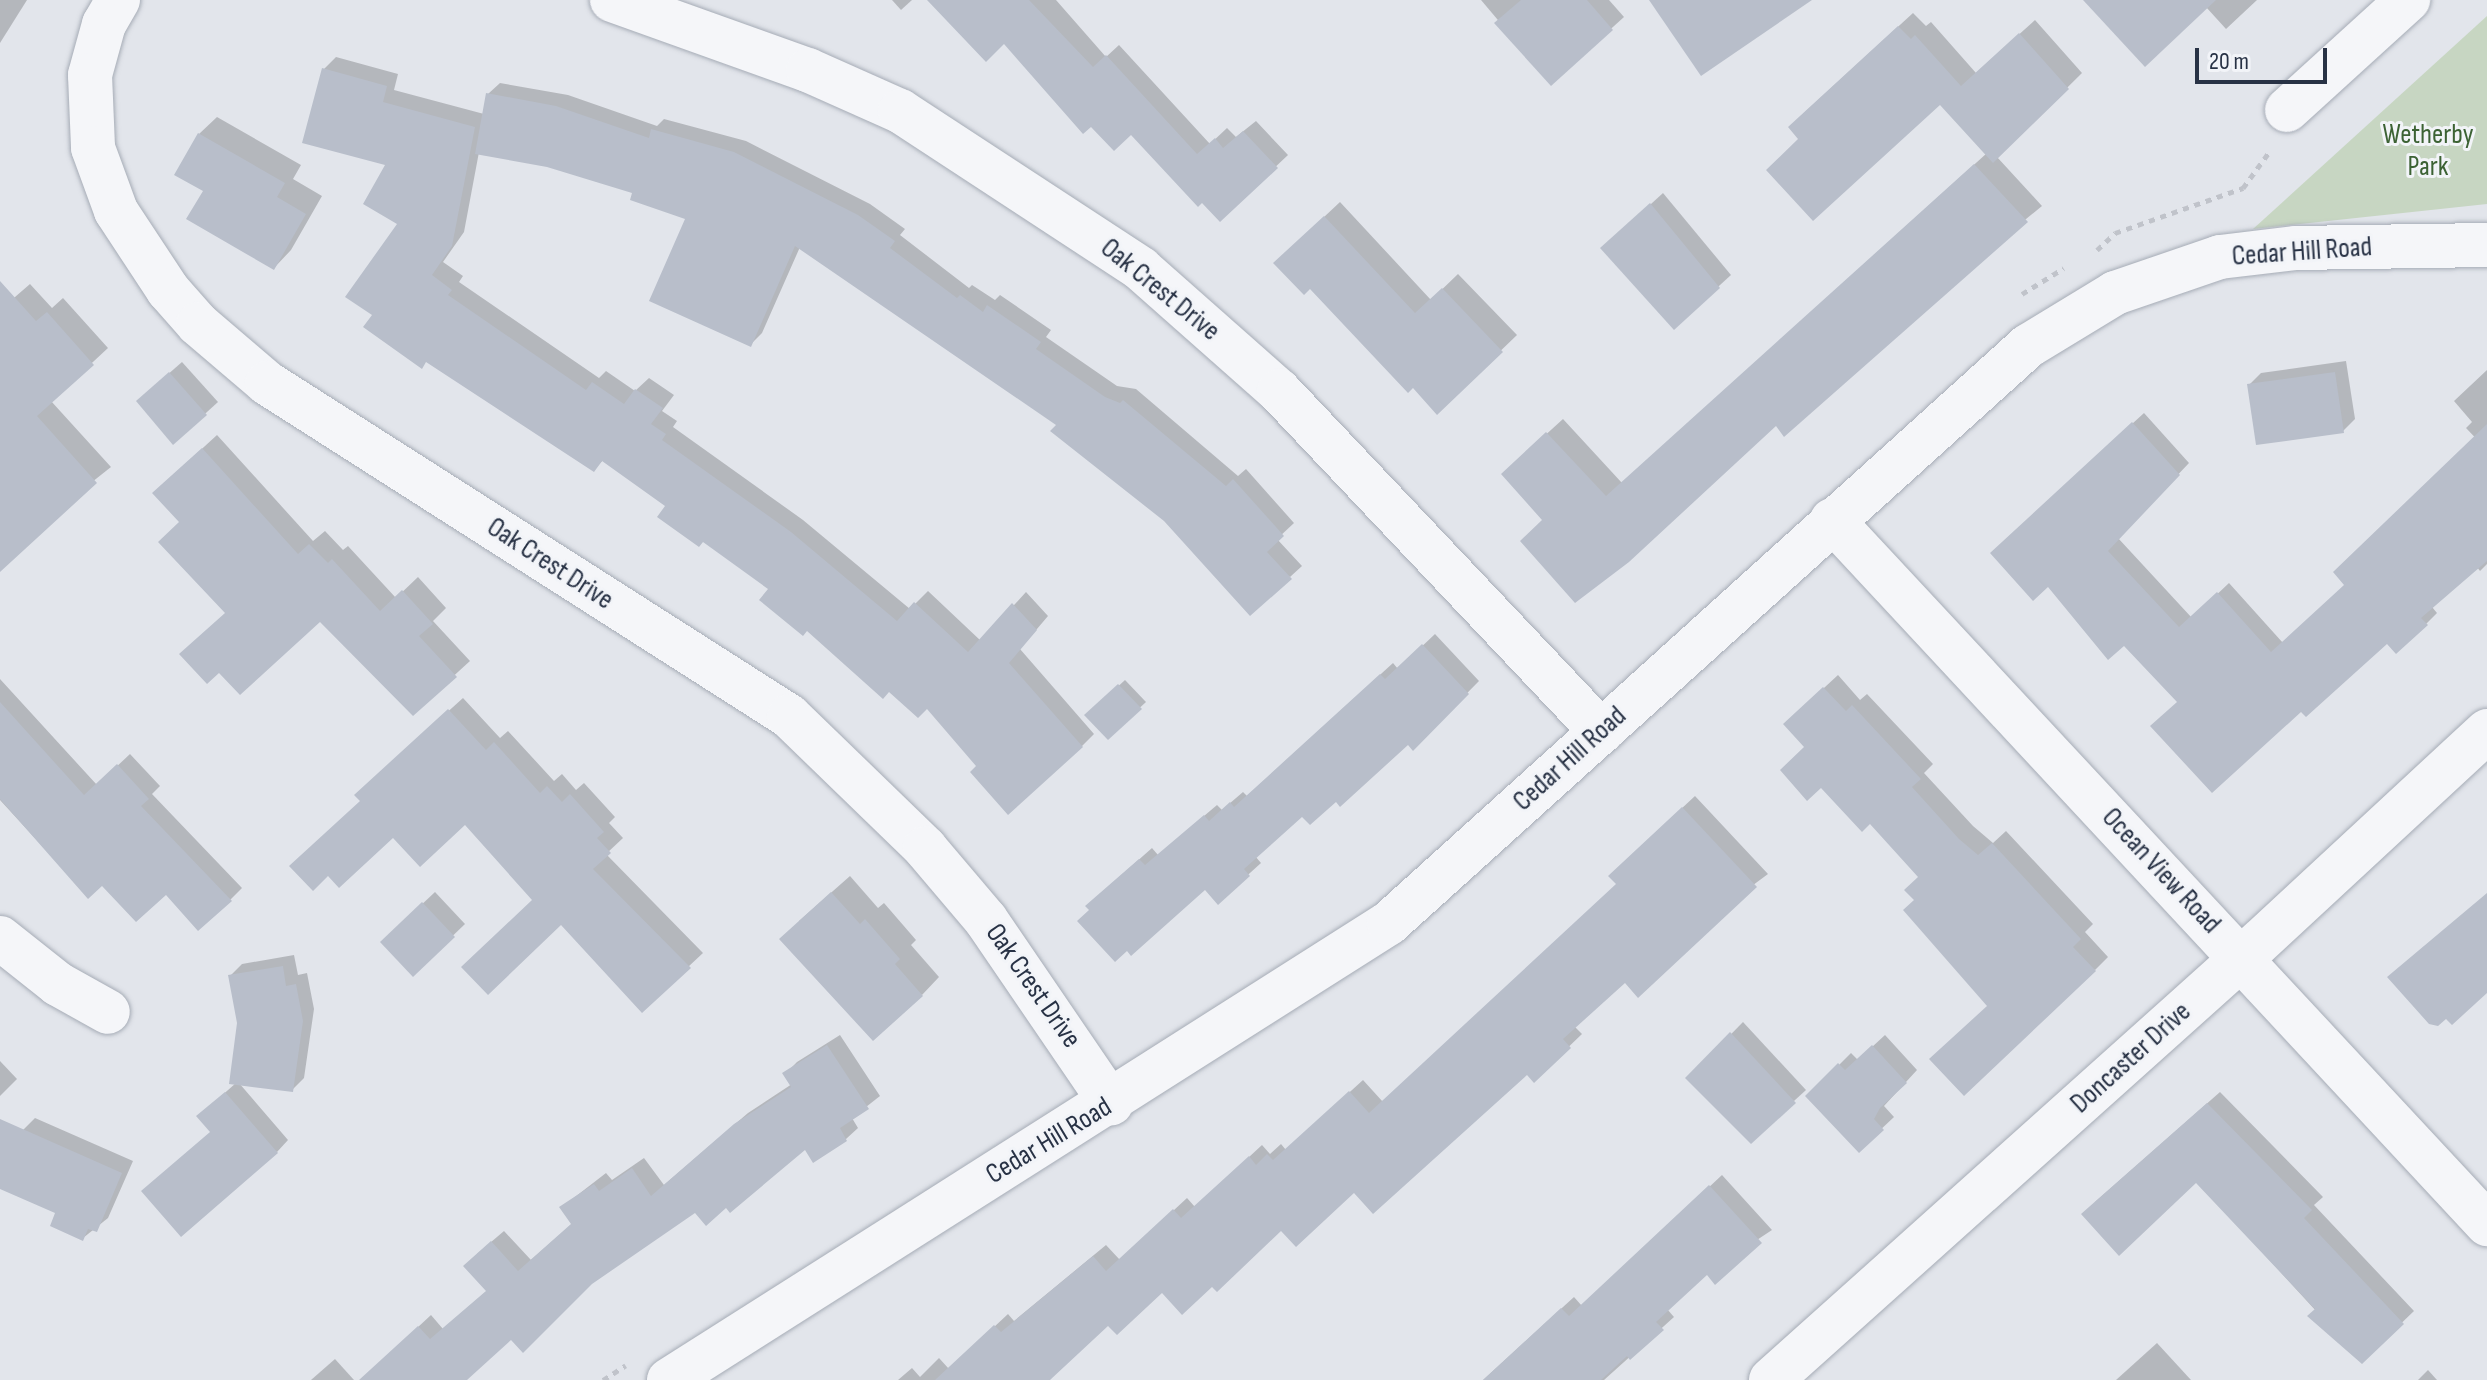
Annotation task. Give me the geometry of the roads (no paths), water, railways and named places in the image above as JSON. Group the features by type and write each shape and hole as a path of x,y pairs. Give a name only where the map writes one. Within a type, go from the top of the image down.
{"street":[{"name":"Oak Crest Drive","path":"118,0 104,24 90,75 93,148 116,211 198,324 267,383 789,716 925,848 986,920 1111,1103"},
{"name":"Oak Crest Drive","path":"612,0 808,70 900,111 1141,269 1279,391 1601,732"},
{"path":"2287,110 2408,0"},
{"name":"Cedar Hill Road","path":"669,1380 1111,1103 1389,923 2028,346 2115,293 2220,257 2296,248 2487,245"},
{"name":"Ocean View Road","path":"1832,520 2487,1224"},
{"name":"Doncaster Drive","path":"1771,1380 2242,958 2487,731"},
{"path":"0,938 58,984 108,1012"}],"park label":[{"name":"Wetherby Park","path":"2428,151"}]}
